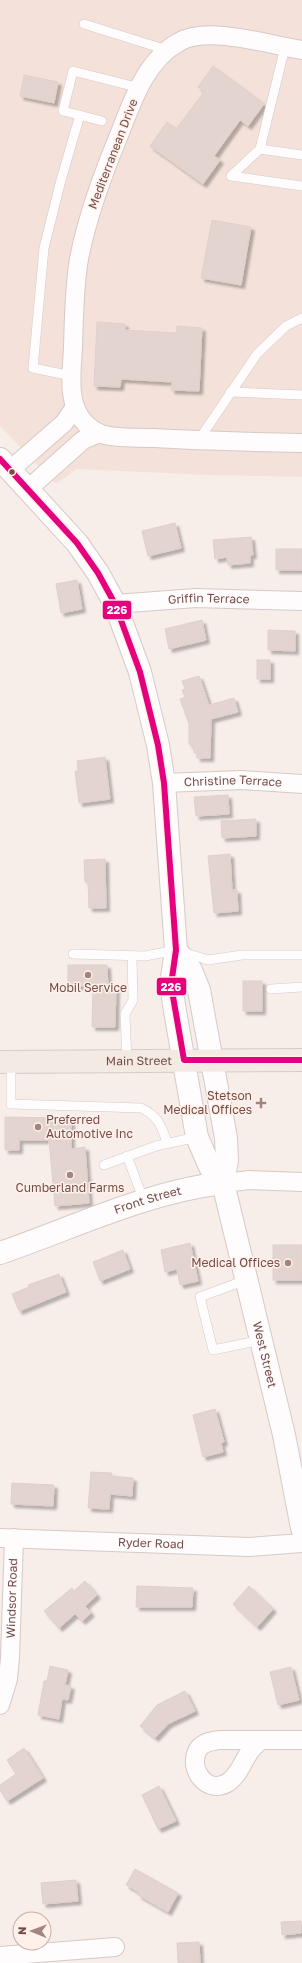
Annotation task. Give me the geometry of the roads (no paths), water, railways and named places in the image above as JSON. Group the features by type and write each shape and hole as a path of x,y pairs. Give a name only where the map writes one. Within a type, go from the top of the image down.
{"main road":[{"path":"5,465 77,543 98,573 115,604 140,672 158,745 164,783 176,950 171,985 197,1137 210,1167 223,1182"},
{"path":"176,950 196,980 226,1138 227,1160 223,1182"},
{"name":"Main Street","path":"5,1062 302,1060"},
{"name":"Front Street","path":"0,1253 180,1189 223,1182"},
{"name":"West Street","path":"223,1182 284,1435 302,1528"}],"street":[{"name":"Mediterranean Drive","path":"99,433 85,423 75,407 72,376 75,296 79,262 85,227 95,196 140,88 152,67 167,50 180,41 203,35 221,36 294,48"},
{"path":"5,465 64,423 75,407"},
{"path":"28,489 82,440 99,433 198,441 302,443"},
{"name":"Griffin Terrace","path":"115,604 196,598 302,600"},
{"name":"Christine Terrace","path":"164,783 242,780 302,784"},
{"name":"Front Street","path":"223,1182 250,1180 302,1182"},
{"name":"Ryder Road","path":"7,1538 249,1547 302,1543"},
{"name":"Windsor Road","path":"0,1705 8,1679 10,1658 7,1538"},
{"path":"260,1741 302,1740"},
{"path":"0,1956 115,1947"}],"lane":[{"path":"84,24 167,50"},
{"path":"294,48 260,150 231,176 302,186"},
{"path":"102,121 63,111 73,71 140,88"},
{"path":"72,376 33,368 44,248 61,180 80,115"},
{"path":"260,150 302,155"},
{"path":"198,441 257,354 286,326 302,318"},
{"path":"230,392 302,395"},
{"path":"73,954 145,956 176,950 208,960 242,955 302,955"},
{"path":"127,1061 126,1014 134,1000 132,956"},
{"path":"271,989 302,987"},
{"path":"5,1062 11,1104 141,1108 148,1111 158,1120 162,1126 167,1143"},
{"path":"104,1165 167,1143 197,1137"},
{"path":"127,1156 144,1201"},
{"path":"246,1280 200,1297 213,1350 261,1340"}],"place":[{"name":"Mobil Service","path":"88,975"},
{"name":"Stetson Medical Offices","path":"261,1103"},
{"name":"Preferred Automotive Inc","path":"38,1127"},
{"name":"Cumberland Farms","path":"70,1175"},
{"name":"Medical Offices","path":"288,1263"}]}
